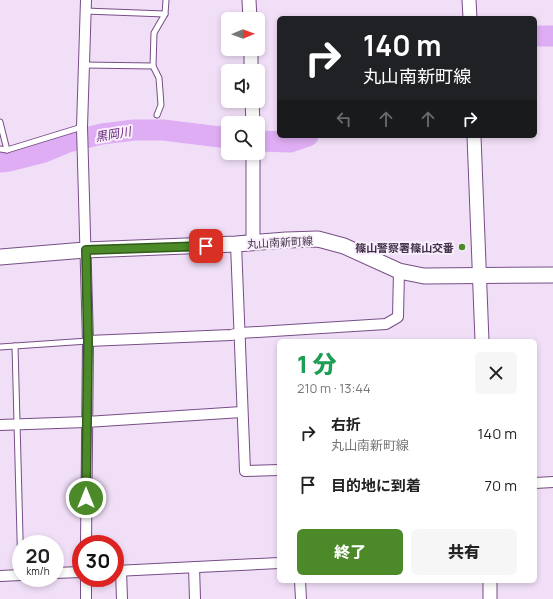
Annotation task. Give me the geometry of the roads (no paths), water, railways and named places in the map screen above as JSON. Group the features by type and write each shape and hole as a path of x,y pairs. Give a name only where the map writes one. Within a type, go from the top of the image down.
{"main road":[{"name":"丸山南新町線","path":"0,257 86,250 318,240 344,246 400,271 424,276 553,275"}],"street":[{"path":"86,0 82,127 88,341 86,535"},
{"path":"249,0 250,12"},
{"path":"469,0 470,16"},
{"path":"474,138 482,339"},
{"path":"253,242 254,160"},
{"path":"236,244 245,471 277,470"},
{"path":"88,341 231,335 240,333 386,324 398,317 400,271"},
{"path":"0,424 86,422 242,412"},
{"path":"537,482 553,482"},
{"path":"124,570 277,563"},
{"path":"194,567 195,599"},
{"path":"0,576 12,575"},
{"path":"300,583 301,599"},
{"path":"490,583 490,599"},
{"path":"86,587 86,599"},
{"path":"120,587 122,599"}],"lane":[{"path":"157,115 161,105 159,78 153,66 154,33 165,14 166,0"},
{"path":"85,11 165,14"},
{"path":"84,65 153,66"},
{"path":"0,122 7,150"},
{"path":"0,149 7,150 82,127"},
{"path":"0,347 88,341"},
{"path":"15,346 20,535"}],"waterway":[{"name":"黒岡川","path":"537,36 553,36"},
{"name":"黒岡川","path":"0,162 44,152 68,142 102,134 134,130 163,130 221,137"},
{"name":"黒岡川","path":"265,141 290,142 302,138"}],"place":[{"name":"篠山警察署篠山交番","path":"462,247"}]}
